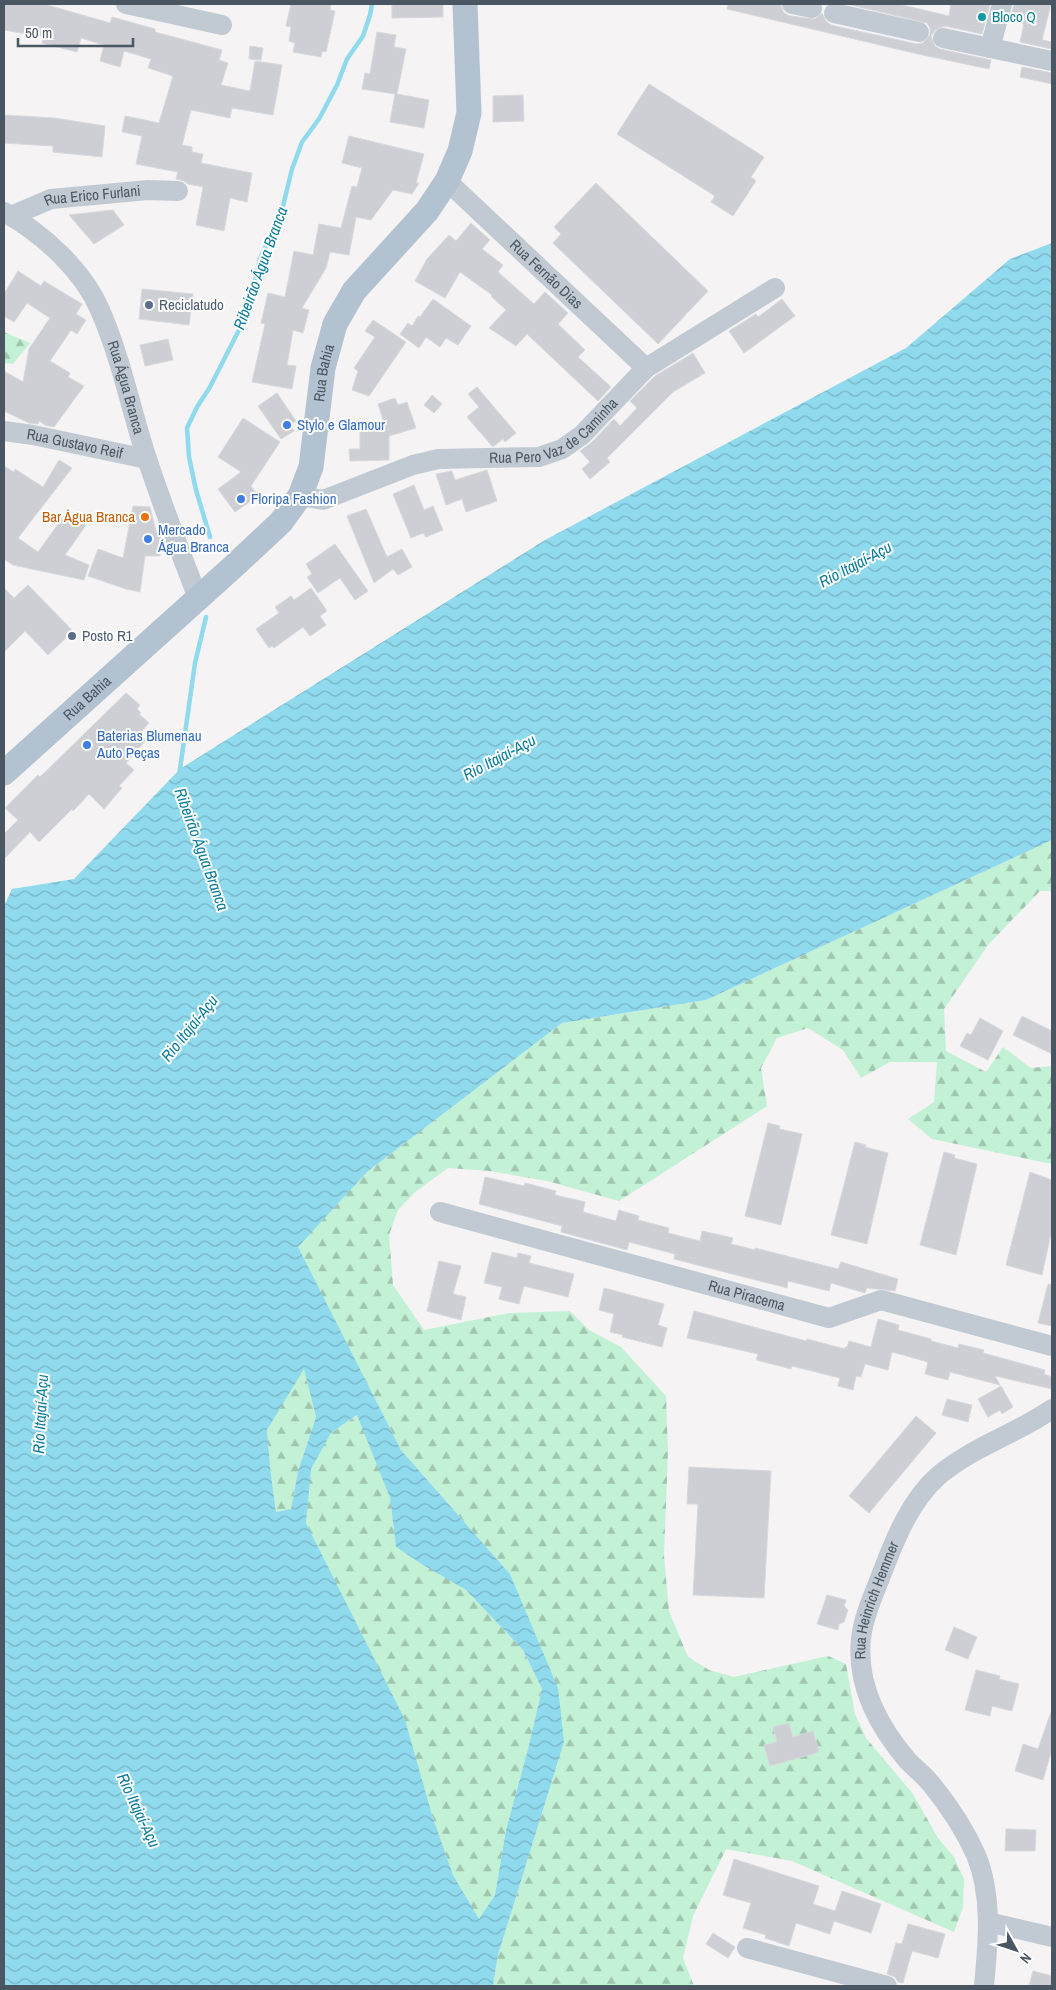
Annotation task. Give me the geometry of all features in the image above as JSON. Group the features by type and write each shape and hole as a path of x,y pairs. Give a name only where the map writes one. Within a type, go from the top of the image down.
{"main road":[{"name":"Rua Bahia","path":"4,773 280,522 300,496 311,467 323,368 335,324 354,290 427,211 447,182 460,151 469,113 465,4"}],"street":[{"path":"126,4 222,24"},
{"path":"792,4 812,8"},
{"path":"990,48 1002,4"},
{"path":"834,13 881,13 919,32"},
{"path":"943,38 1052,61"},
{"name":"Rua Fernão Dias","path":"447,182 646,368"},
{"name":"Rua Erico Furlani","path":"8,214 51,199 148,190 178,191"},
{"name":"Rua Água Branca","path":"8,214 53,246 86,285 100,309 147,459 198,598"},
{"name":"Rua Pero Vaz de Caminha","path":"300,496 323,500 413,465 438,459 539,457 562,449 582,435 646,368 775,288"},
{"name":"Rua Gustavo Reif","path":"4,430 147,459"},
{"name":"Rua Piracema","path":"440,1212 829,1318 881,1300 1052,1346"},
{"name":"Rua Heinrich Hemmer","path":"984,1986 988,1922 982,1873 976,1855 962,1828 932,1784 908,1760 881,1725 868,1696 860,1663 862,1636 869,1608 891,1548 915,1503 937,1477 966,1455 1052,1409"},
{"path":"988,1922 1052,1937"},
{"path":"747,1948 887,1986"}],"green space":[{"path":"4,332 30,343 13,364 4,363"},
{"path":"1052,840 1052,891 1040,891 988,945 944,1009 946,1051 986,1072 1003,1047 1031,1068 1052,1066 1052,1164 932,1139 908,1119 934,1102 937,1062 890,1062 861,1078 843,1050 808,1028 777,1038 761,1068 767,1106 619,1201 547,1181 490,1171 448,1168 415,1192 398,1210 389,1235 393,1285 424,1330 509,1313 570,1311 589,1330 621,1347 666,1396 668,1451 664,1556 669,1611 688,1657 709,1670 734,1677 828,1656 846,1664 855,1714 866,1738 913,1794 938,1838 954,1857 964,1879 963,1907 954,1932 792,1861 726,1849 693,1916 683,1958 694,1986 493,1986 498,1955 564,1742 510,1574 401,1450 297,1247 367,1172 562,1023 706,1000"},
{"path":"304,1368 316,1417 298,1471 291,1509 276,1512 267,1430"},
{"path":"358,1415 390,1498 396,1547 466,1590 523,1650 542,1689 506,1830 495,1895 479,1920 453,1875 432,1815 328,1567 306,1523 310,1469 331,1433"}],"water":[{"name":"Rio Itajaí-Açu","path":"1052,243 1052,840 706,1000 562,1023 367,1172 298,1247 401,1450 510,1574 558,1688 564,1742 498,1955 493,1986 4,1986 4,906 12,889 74,879 180,769 545,540 906,348 1010,259","holes":["304,1369 316,1417 298,1471 291,1509 276,1512 267,1430","357,1415 390,1498 396,1547 466,1590 523,1650 542,1689 506,1830 495,1895 479,1919 453,1875 432,1815 405,1720 306,1523 311,1469 331,1433"]}],"building":[{"path":"4,4 44,4 110,23 112,17 155,29 155,32 222,50 219,60 228,63 221,85 250,91 255,61 282,65 273,115 232,108 230,118 191,110 182,145 192,147 192,152 203,154 201,163 252,173 247,202 230,198 224,231 196,225 203,187 176,179 178,172 136,164 142,136 122,132 125,116 159,123 173,76 148,68 151,59 124,51 120,67 100,61 104,45 81,38 77,52 42,43 44,37 4,30"},
{"path":"291,4 331,4 330,10 335,11 326,52 322,51 321,57 293,52 295,43 289,41 291,27 286,26"},
{"path":"392,4 443,4 443,17 392,18"},
{"path":"728,4 780,4 784,13 790,16 815,19 822,13 826,21 831,25 917,44 923,43 930,35 930,28 927,23 847,4 898,4 949,16 951,4 990,4 982,34 945,26 935,30 931,36 935,46 940,49 991,60 989,69 727,9"},
{"path":"1014,4 1051,4 1042,40 1052,42 1052,49 1020,42 1024,24 1010,21"},
{"path":"377,32 396,35 394,47 406,49 397,94 429,100 424,128 390,122 395,94 362,89 365,73 370,74"},
{"path":"250,46 263,48 261,60 249,59"},
{"path":"1022,67 1052,73 1052,84 1020,77"},
{"path":"649,84 764,157 751,177 756,181 733,216 711,202 715,196 617,134"},
{"path":"523,95 524,121 493,122 493,96"},
{"path":"4,115 54,118 105,126 102,157 53,152 53,146 4,143"},
{"path":"349,136 424,154 416,183 419,183 412,194 393,190 371,220 356,217 349,255 330,252 326,268 302,308 309,310 303,333 293,330 287,365 296,366 292,389 252,382 265,324 261,323 268,293 285,297 294,251 313,255 319,224 341,228 352,186 357,187 362,168 342,163"},
{"path":"596,183 708,291 658,344 553,243 561,234 554,227"},
{"path":"113,210 124,225 94,244 69,215"},
{"path":"471,223 490,240 482,249 503,265 498,272 534,304 545,292 568,313 558,324 585,350 578,357 611,387 598,401 527,334 516,346 489,328 506,310 492,295 460,272 445,298 415,281 427,259 449,235 456,241"},
{"path":"18,271 41,286 44,281 82,304 76,314 86,320 77,334 71,330 50,361 70,373 68,377 84,386 54,427 39,421 38,424 29,423 4,411 4,371 23,382 29,349 50,318 27,303 14,322 4,316 4,294"},
{"path":"142,289 193,294 189,325 139,319"},
{"path":"433,299 471,326 458,345 446,338 440,347 426,337 419,348 400,334 408,323 412,326"},
{"path":"782,299 795,316 744,353 729,331 756,314 758,317"},
{"path":"373,320 406,342 369,396 352,390 358,371 354,368 375,337 365,331"},
{"path":"168,339 173,360 145,366 140,345"},
{"path":"693,353 705,373 673,392 607,458 610,462 590,479 582,469 590,462 580,451 591,443 614,419 620,426 637,408 630,401 655,376"},
{"path":"477,387 516,433 505,442 503,439 492,446 467,417 479,407 468,394"},
{"path":"277,393 296,421 290,425 294,431 281,439 258,406"},
{"path":"432,395 442,404 434,413 424,405"},
{"path":"395,398 398,405 407,402 416,428 389,436 389,460 350,461 349,449 360,449 360,430 386,429 378,404"},
{"path":"243,418 280,442 251,486 258,496 235,512 218,489 241,472 218,457"},
{"path":"59,460 72,468 18,538 38,552 67,512 86,525 65,555 89,565 84,580 13,565 4,559 4,466 14,472 15,469 43,487"},
{"path":"487,470 497,501 466,512 462,499 446,505 436,474 452,471 455,480"},
{"path":"414,485 424,510 433,506 443,530 426,537 423,533 411,538 393,494"},
{"path":"133,506 150,507 156,531 160,532 161,535 160,556 145,556 140,592 88,576 98,549 123,558"},
{"path":"366,509 387,557 402,549 412,567 398,575 393,569 374,583 347,516"},
{"path":"335,544 368,591 355,600 340,578 318,593 307,577 312,574 306,564"},
{"path":"28,585 73,631 48,655 25,631 4,652 4,588 14,598"},
{"path":"311,588 327,611 320,616 326,625 310,636 303,627 274,648 272,646 269,648 256,629 279,613 275,607 291,596 294,600"},
{"path":"126,693 140,705 137,709 141,713 139,714 149,723 139,734 146,740 126,763 134,770 119,786 122,788 104,809 89,794 39,842 30,832 4,859 4,834 18,820 5,808 38,775 40,777"},
{"path":"1022,1016 1052,1031 1052,1054 1013,1035"},
{"path":"980,1018 1003,1031 988,1060 960,1046 967,1033 971,1035"},
{"path":"768,1123 780,1126 779,1129 802,1134 781,1225 745,1216"},
{"path":"855,1142 866,1145 865,1147 888,1153 867,1244 831,1235"},
{"path":"944,1152 955,1155 954,1158 977,1164 956,1255 920,1245"},
{"path":"1030,1172 1052,1180 1052,1229 1042,1275 1006,1265"},
{"path":"485,1177 524,1186 525,1183 556,1191 555,1195 585,1202 583,1212 616,1221 619,1210 639,1216 638,1220 669,1228 668,1233 700,1241 702,1231 733,1238 731,1244 755,1250 755,1248 838,1269 841,1262 898,1279 895,1291 867,1288 865,1293 831,1283 829,1291 788,1281 787,1288 674,1259 675,1254 629,1242 627,1250 561,1232 562,1226 479,1204"},
{"path":"492,1252 517,1258 518,1253 531,1256 529,1263 574,1274 568,1297 524,1286 519,1304 499,1299 502,1287 484,1283"},
{"path":"439,1261 461,1266 453,1294 466,1297 461,1320 427,1311"},
{"path":"1048,1284 1052,1285 1052,1326 1038,1323"},
{"path":"604,1288 664,1304 658,1325 667,1328 662,1347 610,1332 614,1314 599,1310"},
{"path":"694,1311 806,1341 807,1339 845,1349 849,1341 871,1347 878,1319 899,1325 898,1330 931,1339 931,1341 958,1348 959,1344 984,1350 983,1353 1045,1370 1044,1374 1052,1377 1052,1389 995,1376 1000,1385 950,1372 948,1380 925,1374 928,1362 892,1352 888,1370 865,1364 861,1377 856,1376 853,1390 838,1386 840,1378 792,1366 791,1369 756,1360 758,1354 687,1338"},
{"path":"1001,1386 1013,1407 1002,1414 1000,1410 988,1417 978,1399"},
{"path":"947,1399 972,1405 968,1422 942,1415"},
{"path":"916,1416 936,1433 869,1513 849,1496"},
{"path":"689,1467 771,1471 764,1598 693,1595 698,1504 687,1504"},
{"path":"827,1595 846,1600 844,1606 848,1610 844,1622 839,1624 838,1630 817,1624"},
{"path":"954,1627 977,1637 968,1659 945,1650"},
{"path":"976,1670 1000,1676 999,1679 1019,1684 1012,1711 992,1706 990,1716 965,1710"},
{"path":"1051,1712 1052,1749 1043,1780 1015,1771 1023,1744 1038,1749"},
{"path":"789,1723 793,1737 813,1731 819,1752 770,1766 764,1745 777,1742 773,1727"},
{"path":"1006,1829 1036,1830 1035,1851 1005,1851"},
{"path":"734,1859 819,1886 813,1904 835,1911 842,1891 881,1904 871,1933 834,1921 830,1934 796,1923 789,1946 765,1938 766,1935 743,1928 751,1903 723,1895"},
{"path":"908,1924 945,1934 938,1958 912,1951 903,1983 898,1982 895,1977 887,1974 896,1943 902,1944"},
{"path":"713,1933 735,1947 728,1958 706,1944"},
{"path":"1033,1971 1052,1976 1052,1986 1029,1986"}],"waterway":[{"name":"Ribeirão Água Branca","path":"210,537 196,490 189,457 187,428 239,330 252,293 260,259 283,206 292,169 302,142 319,119 337,85 347,59 363,36 372,4"},
{"name":"Ribeirão Água Branca","path":"179,776 195,663 206,617"}],"place":[{"name":"Bloco Q","path":"982,17"},
{"name":"Reciclatudo","path":"149,305"},
{"name":"Stylo e Glamour","path":"287,425"},
{"name":"Floripa Fashion","path":"241,499"},
{"name":"Bar Água Branca","path":"145,517"},
{"name":"Mercado Água Branca","path":"148,539"},
{"name":"Posto R1","path":"72,636"},
{"name":"Baterias Blumenau Auto Peças","path":"87,745"}]}
